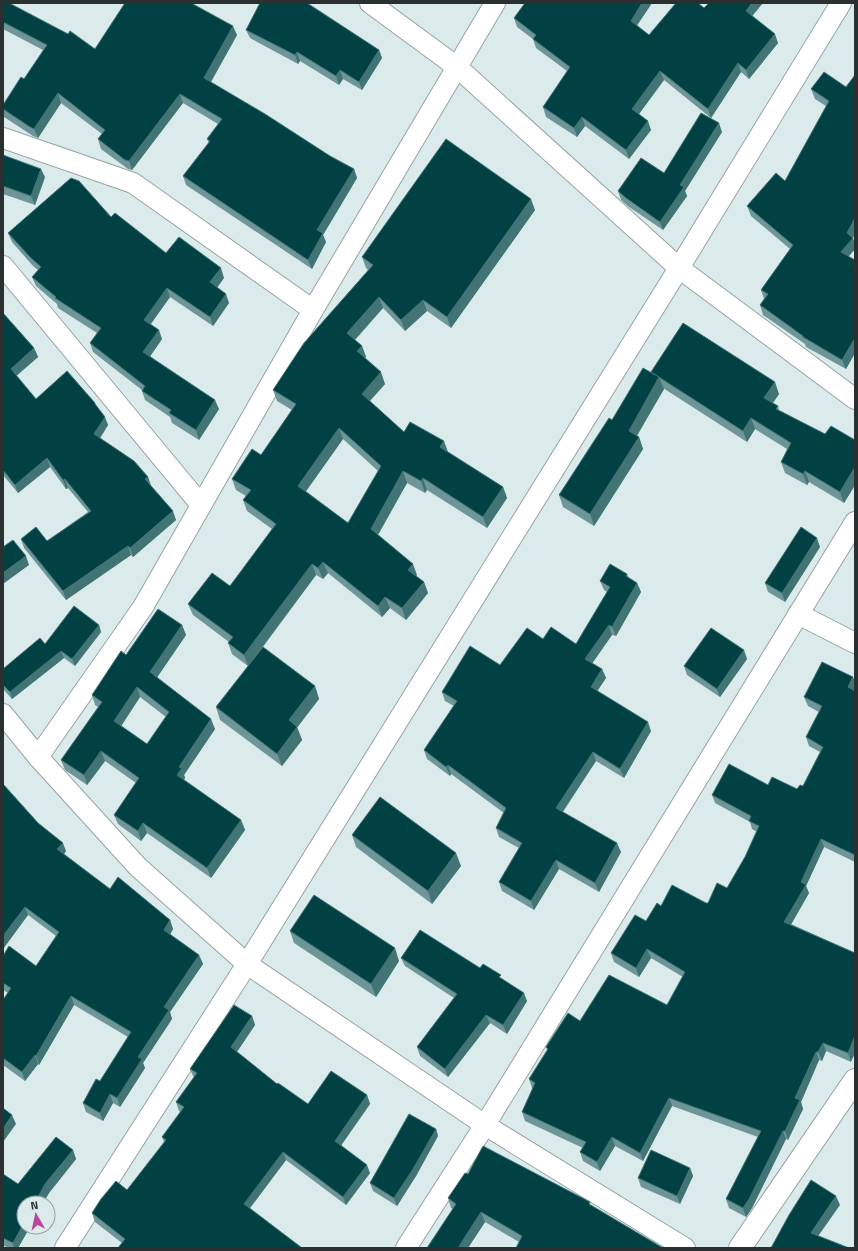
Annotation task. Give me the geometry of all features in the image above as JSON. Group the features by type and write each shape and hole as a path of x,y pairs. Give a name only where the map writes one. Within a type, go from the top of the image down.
{"street":[{"path":"370,3 457,67 679,268 855,399"},
{"path":"38,757 143,607 313,310 495,3"},
{"path":"65,1248 247,964 679,268 841,3"},
{"path":"3,138 133,183 313,310"},
{"path":"3,266 201,505"},
{"path":"406,1248 485,1125 855,522"},
{"path":"798,614 855,643"},
{"path":"3,714 38,757 138,867 247,964 485,1125 685,1248"},
{"path":"740,1248 855,1080"}],"building":[{"path":"3,3 9,3 68,34 70,31 95,49 125,3 191,3 233,26 204,78 265,114 330,156 354,169 317,230 323,233 308,260 183,176 210,141 207,139 222,119 180,94 129,161 125,160 98,139 105,130 58,93 34,129 3,109 3,105 21,77 24,79 47,45 3,22"},
{"path":"260,3 307,3 379,50 359,82 340,70 336,76 297,52 295,55 246,30"},
{"path":"525,3 642,3 631,21 649,35 676,3 698,3 704,8 709,3 752,3 746,11 775,34 746,70 738,63 708,109 660,71 632,109 648,121 626,150 582,117 574,128 543,107 570,67 533,39 536,35 514,18"},
{"path":"824,72 846,87 855,75 855,218 847,233 853,238 841,252 855,260 855,338 842,360 803,337 760,305 768,294 761,290 793,245 747,206 776,173 785,181 829,101 811,89"},
{"path":"701,113 719,123 680,185 684,187 660,222 618,191 641,158 664,173"},
{"path":"446,139 531,199 447,317 423,300 401,320 379,297 347,333 362,346 357,351 381,372 362,394 404,432 410,422 444,441 440,447 503,487 483,517 423,478 421,481 403,471 371,529 413,564 408,570 424,582 402,608 385,597 378,606 323,562 318,568 312,564 244,655 228,643 233,637 188,604 212,573 230,586 276,524 243,500 251,490 232,479 252,449 261,455 296,404 273,390 304,343 373,265 362,257","holes":["339,428 381,466 348,523 298,486"]},
{"path":"3,155 41,169 31,196 3,186"},
{"path":"71,178 79,181 111,217 115,213 166,253 179,237 221,268 210,282 226,294 210,317 167,288 144,320 159,330 143,352 215,400 196,430 169,413 171,410 142,391 145,386 90,343 101,328 55,298 56,297 32,277 41,267 8,233"},
{"path":"3,313 34,348 11,369 36,399 67,371 95,403 105,417 94,434 134,461 148,477 145,479 173,511 130,548 128,546 63,591 21,539 36,527 47,541 91,511 65,479 63,480 47,458 15,485 3,470"},
{"path":"683,323 775,382 764,398 778,406 776,409 825,434 831,426 855,440 855,467 840,492 805,471 803,474 781,462 791,443 751,418 743,431 651,372"},
{"path":"643,368 659,377 629,431 639,437 590,514 559,495 609,418 612,420"},
{"path":"801,527 817,538 782,593 765,583"},
{"path":"13,540 26,556 3,573 3,547"},
{"path":"610,564 627,574 626,576 637,583 612,627 609,625 585,659 602,669 591,687 648,722 620,769 593,752 556,808 617,843 595,883 556,860 531,901 499,882 522,843 496,828 506,808 448,765 446,767 424,750 457,701 442,692 470,646 500,665 527,628 543,639 551,627 576,644 610,587 600,581"},
{"path":"74,606 99,625 72,659 61,651 10,692 3,685 3,669 40,638 45,644"},
{"path":"158,609 182,625 150,672 211,719 179,767 182,768 177,775 241,820 207,868 143,823 138,831 114,815 139,778 101,751 84,775 61,760 102,702 92,695 121,651 126,655","holes":["137,687 169,712 147,744 114,721"]},
{"path":"711,628 744,650 717,689 684,666"},
{"path":"263,647 315,686 289,720 297,727 277,754 216,707"},
{"path":"822,662 853,677 848,687 855,691 855,855 821,839 801,882 806,885 784,922 855,953 855,1036 848,1053 823,1043 818,1052 816,1052 795,1098 800,1100 785,1131 783,1131 743,1208 726,1199 761,1131 669,1098 640,1153 612,1137 597,1162 580,1152 586,1142 522,1112 535,1083 529,1079 548,1049 546,1047 568,1013 580,1021 609,975 667,1005 685,972 647,949 636,968 611,953 635,915 646,921 657,903 661,906 672,885 706,903 708,903 717,883 727,888 745,857 759,826 749,821 751,816 712,795 729,764 768,785 772,777 797,789 800,785 803,786 823,747 806,737 822,706 804,697"},
{"path":"3,784 38,823 63,843 57,849 110,889 118,877 170,920 164,930 199,955 164,1007 169,1010 138,1057 142,1059 117,1098 110,1094 100,1113 83,1103 96,1079 100,1081 131,1032 71,996 36,1056 35,1055 22,1072 3,1058 3,1000 11,988 3,983 3,956 9,946 36,966 59,932 25,907 3,936"},
{"path":"380,797 456,853 428,891 352,835"},
{"path":"314,895 395,948 371,984 290,931"},
{"path":"420,930 480,968 483,964 501,975 499,977 524,993 503,1025 486,1015 445,1069 417,1047 457,994 401,958"},
{"path":"234,1005 252,1016 231,1047 277,1084 278,1083 308,1104 331,1071 367,1095 335,1141 367,1165 343,1197 283,1152 244,1204 302,1248 118,1248 125,1239 92,1213 116,1181 127,1190 166,1140 162,1137 184,1107 176,1102 197,1073 190,1069"},
{"path":"3,1108 12,1115 3,1129"},
{"path":"409,1114 436,1129 394,1198 370,1183"},
{"path":"56,1137 73,1150 45,1184 39,1195 16,1195 16,1235 17,1235 13,1243 3,1238 3,1174 18,1184"},
{"path":"483,1146 590,1202 589,1204 663,1248 516,1248 522,1236 481,1212 458,1248 427,1248 456,1204 448,1198 465,1173 468,1174"},
{"path":"651,1150 690,1168 677,1196 638,1178"},
{"path":"811,1180 836,1196 811,1233 849,1248 771,1248 789,1215"}]}
